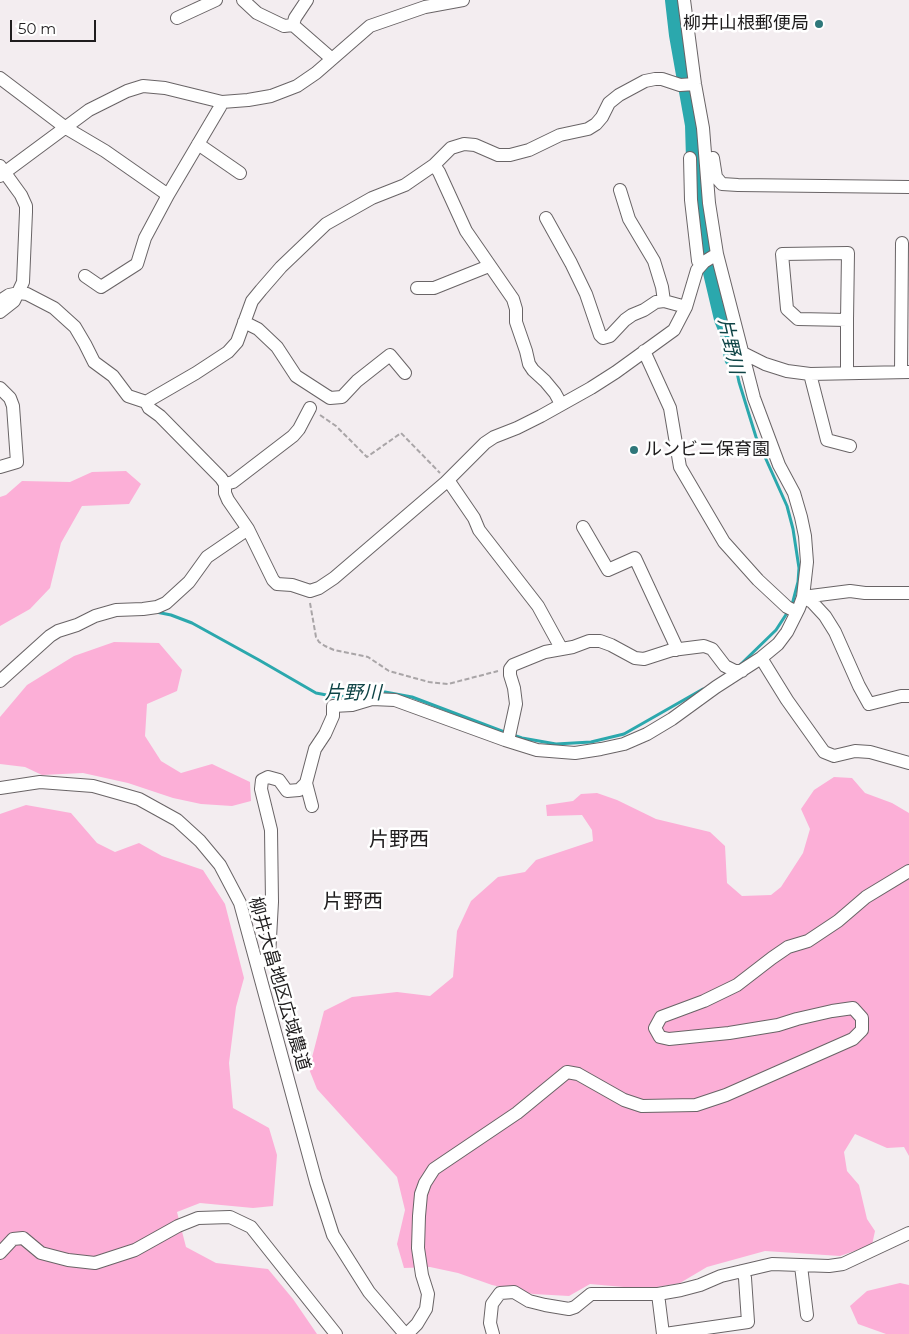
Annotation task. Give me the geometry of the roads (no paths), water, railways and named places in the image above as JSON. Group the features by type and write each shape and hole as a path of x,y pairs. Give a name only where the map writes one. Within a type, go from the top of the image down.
{"street":[{"path":"177,18 216,0"},
{"path":"244,0 257,13 284,26 293,25 332,59"},
{"path":"293,25 295,18 307,0"},
{"path":"0,312 14,301 23,282 26,206 2,172 89,110 111,97 143,86 165,88 222,102 271,96 297,86 370,26 425,7 464,0"},
{"path":"312,806 306,783 315,749 325,734 332,716 333,706 352,705 372,699 395,700 509,737 537,750 575,753 599,750 624,744 672,720 716,686 761,658 782,638 793,610 803,596 807,562 801,517 794,494 779,465 754,398 743,353 709,259 704,138 688,85 684,0"},
{"path":"0,78 66,128 105,151 168,195"},
{"path":"146,402 196,374 228,352 237,342 252,301 281,267 326,224 372,198 405,185 434,165 451,148 464,144 475,145 498,155 510,155 529,150 560,135 588,129 602,117 609,103 619,95 645,81 662,79 688,85"},
{"path":"85,276 102,287 137,264 145,238 222,102"},
{"path":"704,138 710,144 716,177 722,184 909,187"},
{"path":"198,144 240,173"},
{"path":"690,158 691,200 698,261 709,259"},
{"path":"434,165 466,230 513,299 516,309 516,322 529,364 545,380 561,404"},
{"path":"620,190 629,218 654,261 664,301"},
{"path":"546,218 582,286 600,335 603,338 610,336 632,315 656,302 664,301 686,307"},
{"path":"743,353 765,364 787,371 810,374 905,372 901,243"},
{"path":"847,320 798,319 787,309 782,254 848,253 847,373"},
{"path":"0,301 9,295 19,292 27,294 54,308 75,327 86,344 94,362 113,376 128,396 146,402 149,408 160,416 221,478 225,484 225,493 228,500 248,529 273,580 277,584 310,591 319,588 334,578 448,480 494,437 541,416 616,372 674,330 686,307 697,270 709,259"},
{"path":"417,288 434,288 489,266"},
{"path":"244,322 258,329 277,347 296,376 330,398 342,397 357,381 390,355 405,373"},
{"path":"644,351 670,408 680,467 724,542 758,580 793,610"},
{"path":"810,374 827,440 850,446"},
{"path":"0,388 10,398 13,406 17,462 0,467"},
{"path":"225,484 233,482 292,436 299,429 310,408"},
{"path":"448,480 474,518 478,530 538,606 561,648"},
{"path":"583,527 608,570 635,558 676,650"},
{"path":"0,681 58,631 77,625 95,616 116,610 150,608 166,603 189,582 207,558 248,529"},
{"path":"803,596 850,591 909,593"},
{"path":"803,596 812,602 825,616 835,632 869,704 901,696 909,696"},
{"path":"509,737 516,704 510,669 513,665 545,652 590,641 600,641 635,658 644,660 676,650 704,646 712,649 725,666 735,671 742,670"},
{"path":"761,658 787,700 824,752 834,756 856,751 870,752 909,763"},
{"path":"257,965 269,956 272,902 271,830 261,789 262,780 268,777 279,780 288,791 299,790 306,783"},
{"name":"柳井大畠地区広域農道","path":"0,788 40,782 93,786 139,799 177,820 200,841 220,864 240,904 316,1182 333,1235 369,1292 406,1334"},
{"path":"406,1334 417,1324 426,1309 428,1294 422,1274 418,1248 419,1216 421,1194 425,1182 434,1169 517,1113 567,1072 578,1074 624,1100 642,1106 696,1106 726,1095 853,1039 862,1030 862,1018 853,1008 797,1019 778,1025 730,1033 670,1039 660,1037 655,1028 661,1017 704,1001 737,985 772,958 788,948 808,941 838,921 866,897 909,871"},
{"path":"0,1253 13,1239 23,1238 41,1253 68,1260 95,1263 135,1250 178,1226 198,1218 230,1216 251,1227 336,1334"},
{"path":"493,1334 490,1323 492,1304 500,1293 514,1292 529,1301 569,1309 575,1307 591,1294 658,1294 700,1285 721,1276 772,1264 829,1266 842,1264 909,1233"},
{"path":"802,1266 807,1315"},
{"path":"658,1294 664,1334 748,1322 745,1278 742,1271"}],"waterway":[{"name":"片野川","path":"675,0 679,35 695,125 697,192 707,247 724,319 730,333 734,358"},
{"name":"片野川","path":"734,358 739,382 756,437 787,506 793,529 799,568 798,582 792,605"},
{"name":"片野川","path":"740,665 776,630 789,610"},
{"name":"片野川","path":"156,612 171,615 192,623 316,693 337,697 385,692 412,697 507,733"},
{"name":"片野川","path":"513,735 556,744 591,742 624,734 703,689"}],"place":[{"name":"柳井山根郵便局","path":"819,24"},
{"name":"ルンビニ保育園","path":"634,450"}],"district":[{"name":"片野西","path":"399,840"},
{"name":"片野西","path":"353,902"}]}
